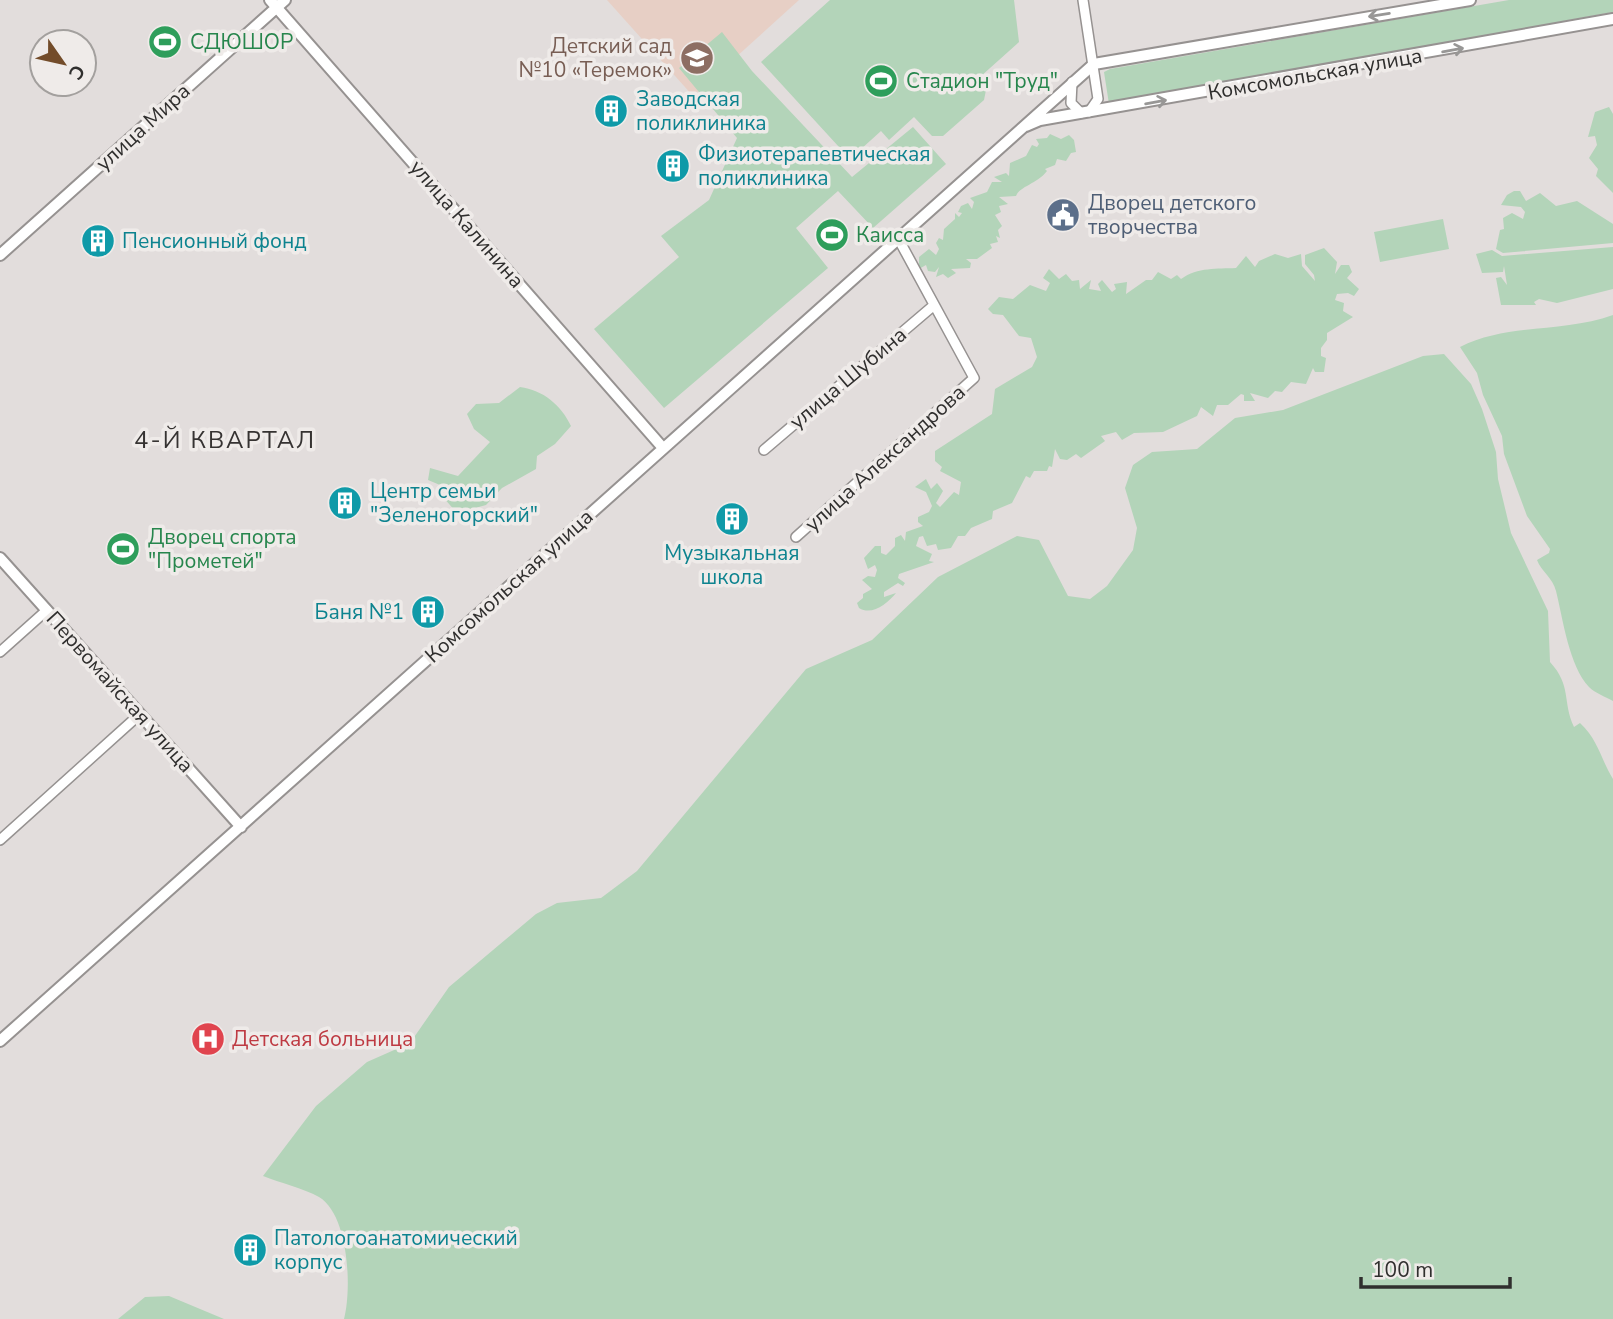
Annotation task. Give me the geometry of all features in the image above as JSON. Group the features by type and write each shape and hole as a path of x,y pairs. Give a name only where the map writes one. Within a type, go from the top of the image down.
{"street":[{"path":"1072,80 1071,103 1085,112 1098,99 1083,0"},
{"name":"Комсомольская улица","path":"0,1041 663,447 899,240 1017,129 1094,64 1470,0"},
{"name":"улица Мира","path":"0,255 277,3"},
{"name":"улица Калинина","path":"277,3 663,447"},
{"name":"Комсомольская улица","path":"1017,129 1040,120 1613,19"},
{"path":"899,240 933,306"},
{"name":"улица Александрова","path":"796,537 974,378 933,306"},
{"name":"улица Шубина","path":"764,450 933,306"},
{"name":"Первомайская улица","path":"0,558 241,827"},
{"path":"0,652 47,610"},
{"path":"0,840 140,714"}],"shaded area":[{"name":"Детский сад №10 «Теремок»","path":"607,0 799,0 693,96"}],"green space":[{"name":"Стадион \"Труд\"","path":"830,0 1014,0 1019,42 980,77 987,85 984,100 943,136 932,136 914,117 889,140 881,131 850,159 761,62"},
{"path":"1509,0 1613,0 1613,12 1109,104 1104,72 1110,69"},
{"path":"722,32 752,71 852,177 913,127 946,164 873,228 838,191 796,228 828,268 664,408 594,329 679,257 661,236 709,200 737,138 679,68"},
{"path":"1609,107 1613,114 1613,193 1596,176 1598,169 1589,158 1597,145 1595,136 1588,137 1595,112"},
{"path":"1050,134 1061,139 1069,135 1074,140 1076,152 1071,153 1066,161 1057,159 1055,165 1045,169 1047,171 1043,175 1016,196 999,197 1008,204 999,206 1001,212 995,215 1002,226 998,230 1000,238 996,236 998,242 990,244 992,248 977,259 966,259 971,263 970,268 951,269 956,273 948,278 943,274 936,277 939,267 935,272 928,271 926,265 919,269 919,257 929,249 936,255 939,249 936,243 939,238 943,240 944,229 955,219 955,213 959,217 962,213 958,212 961,206 968,203 972,209 974,202 970,198 987,192 992,182 1002,182 994,177 1006,173 1009,176 1010,163 1026,156 1032,145 1037,147 1039,144 1036,139 1047,138"},
{"path":"1520,191 1526,201 1540,193 1556,206 1577,201 1613,224 1613,243 1503,253 1496,249 1500,230 1504,229 1503,218 1512,213 1523,219 1525,212 1521,207 1501,205 1507,195"},
{"path":"1443,219 1449,249 1380,262 1374,232"},
{"path":"1613,247 1613,289 1557,303 1539,299 1534,302 1536,305 1501,305 1496,278 1501,277 1507,285 1504,266 1503,272 1482,273 1476,254 1492,250 1502,256"},
{"path":"1324,248 1337,262 1335,274 1341,265 1349,265 1352,272 1347,278 1359,289 1354,296 1348,293 1337,294 1335,300 1344,303 1343,311 1353,317 1327,333 1327,340 1321,348 1321,356 1326,358 1324,372 1315,372 1313,368 1306,384 1291,382 1282,392 1275,391 1268,398 1250,393 1255,401 1244,401 1244,395 1241,394 1228,405 1217,405 1213,416 1201,407 1197,416 1163,432 1134,433 1122,440 1116,432 1101,436 1105,441 1081,458 1076,454 1067,460 1060,459 1055,449 1052,467 1049,466 1047,471 1034,471 1030,478 1026,476 1012,503 993,511 992,519 971,528 965,536 958,536 951,548 938,550 936,544 927,546 923,536 919,537 916,546 932,554 929,561 934,562 899,574 898,578 905,583 903,586 898,583 884,592 884,597 896,593 879,608 869,611 859,608 857,603 863,598 863,594 872,589 862,580 868,576 875,577 877,570 875,565 868,569 864,558 875,546 881,546 881,553 886,555 895,546 895,538 901,535 905,541 906,532 923,526 918,522 918,517 929,512 932,506 926,492 915,487 926,479 931,489 937,483 943,491 936,503 940,507 954,492 959,495 961,482 940,471 942,467 935,461 935,451 992,414 995,389 1032,367 1037,357 1031,338 1019,336 1003,315 993,314 988,309 999,297 1013,299 1030,285 1046,291 1050,283 1043,278 1049,269 1059,279 1066,274 1072,281 1079,280 1080,289 1091,280 1089,289 1101,291 1098,284 1102,280 1112,292 1116,289 1114,284 1127,282 1126,294 1146,280 1152,280 1158,272 1171,279 1177,275 1181,279 1201,271 1236,268 1246,256 1255,267 1259,261 1275,254 1288,258 1301,254 1302,266 1315,281 1314,275 1305,264 1305,255"},
{"path":"1613,315 1613,701 1589,687 1576,667 1554,586 1537,560 1549,553 1550,549 1527,516 1504,454 1502,436 1483,395 1477,373 1460,347 1497,334 1594,321"},
{"path":"1444,354 1471,384 1482,409 1496,452 1498,479 1511,533 1548,611 1550,662 1564,686 1570,718 1574,727 1580,723 1586,730 1613,779 1613,1319 344,1319 348,1272 337,1219 319,1197 263,1176 316,1106 367,1062 410,1043 449,987 536,914 557,903 601,898 637,871 806,669 872,640 938,577 1017,536 1039,540 1068,596 1090,599 1107,586 1133,550 1137,528 1125,488 1133,465 1152,452 1197,449 1235,418 1283,410 1423,356"},
{"path":"520,387 544,395 562,411 571,426 555,444 537,456 536,469 502,488 486,505 457,513 442,496 440,485 428,480 430,468 458,476 490,442 474,429 467,414 476,404 499,403"},
{"path":"169,1296 224,1319 118,1319 145,1297"}],"place":[{"name":"СДЮШОР","path":"165,42"},
{"name":"Детский сад №10 «Теремок»","path":"697,58"},
{"name":"Стадион \"Труд\"","path":"881,81"},
{"name":"Заводская поликлиника","path":"611,111"},
{"name":"Физиотерапевтическая поликлиника","path":"673,166"},
{"name":"Дворец детского творчества","path":"1063,215"},
{"name":"Каисса","path":"832,235"},
{"name":"Пенсионный фонд","path":"98,241"},
{"name":"Центр семьи \"Зеленогорский\"","path":"345,503"},
{"name":"Музыкальная школа","path":"732,519"},
{"name":"Дворец спорта \"Прометей\"","path":"123,549"},
{"name":"Баня №1","path":"428,612"},
{"name":"Детская больница","path":"208,1039"},
{"name":"Патологоанатомический корпус","path":"250,1250"}],"district":[{"name":"4-Й КВАРТАЛ","path":"225,440"}]}
